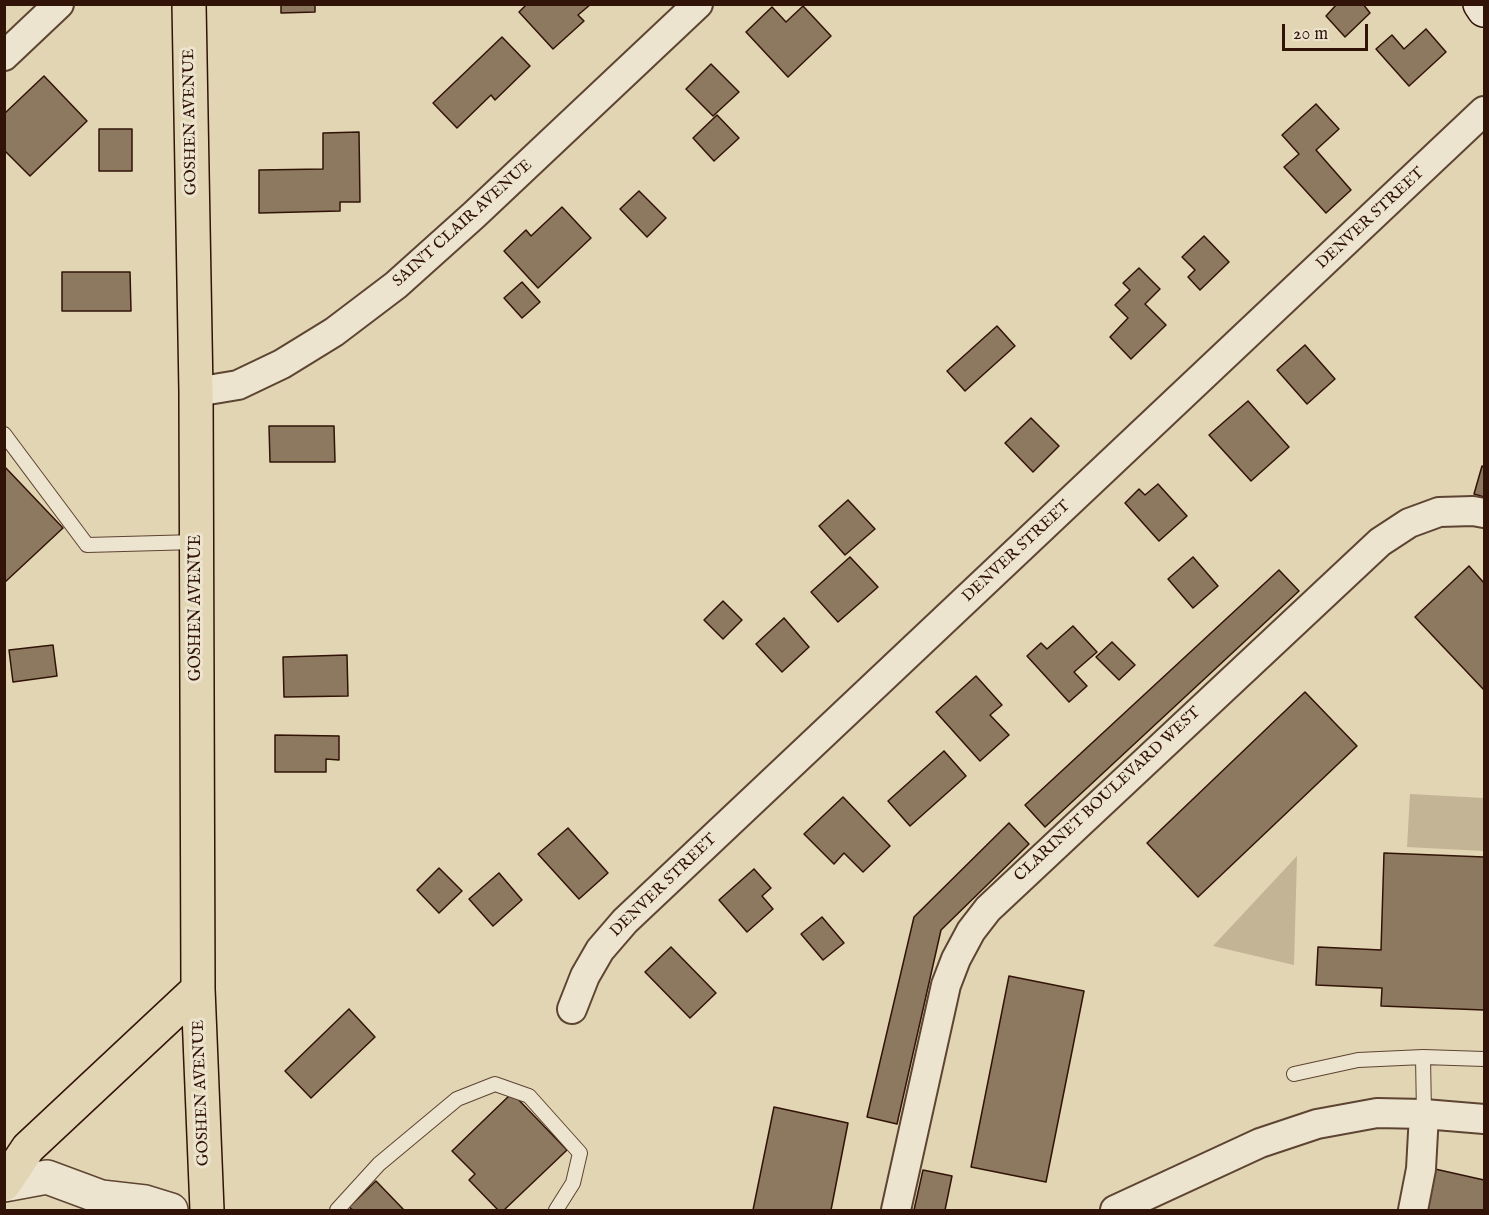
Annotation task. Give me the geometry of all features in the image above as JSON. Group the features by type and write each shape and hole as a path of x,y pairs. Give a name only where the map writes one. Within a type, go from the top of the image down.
{"main road":[{"name":"GOSHEN AVENUE","path":"189,4 196,392 198,989 207,1210"},
{"path":"4,1185 28,1148 198,989"}],"street":[{"path":"4,56 59,4"},
{"name":"SAINT CLAIR AVENUE","path":"196,392 238,385 282,364 334,332 396,285 474,215 698,4"},
{"path":"1480,4 1485,10"},
{"name":"DENVER STREET","path":"572,1009 585,975 600,950 625,921 1485,111"},
{"name":"CLARINET BOULEVARD WEST","path":"896,1210 946,985 956,959 971,931 988,909 1380,542 1408,523 1439,512 1485,513"},
{"path":"1115,1210 1260,1143 1317,1124 1377,1113 1485,1119"},
{"path":"1413,1210 1421,1169 1424,1114"},
{"path":"4,1185 47,1177 100,1197 144,1202 171,1210"},
{"path":"71,1210 100,1197"}],"lane":[{"path":"4,434 87,545 196,542"},
{"path":"1423,1057 1424,1114"},
{"path":"1294,1074 1358,1060 1423,1057 1485,1059"},
{"path":"337,1210 379,1164 457,1100 495,1084 530,1096 580,1153 573,1183 556,1210"}],"shaded area":[{"path":"1410,794 1484,798 1484,851 1407,847"},
{"path":"1297,856 1294,965 1213,946"}],"building":[{"path":"281,4 315,4 315,12 281,13"},
{"path":"527,4 591,4 578,15 584,21 553,49 519,12"},
{"path":"1337,4 1363,4 1370,13 1345,37 1326,16"},
{"path":"803,6 831,36 788,77 746,32 772,7 786,22"},
{"path":"1426,29 1446,52 1409,86 1376,49 1392,35 1404,49"},
{"path":"502,37 530,66 495,100 491,95 457,128 433,103"},
{"path":"711,64 739,92 713,116 686,89"},
{"path":"44,76 87,121 30,176 4,150 4,114"},
{"path":"1316,104 1339,129 1316,150 1351,190 1326,213 1284,167 1299,154 1282,135"},
{"path":"717,115 739,138 714,161 693,138"},
{"path":"99,129 132,129 132,171 99,171"},
{"path":"359,132 360,202 340,202 340,211 259,213 259,170 323,169 323,133"},
{"path":"639,191 666,218 647,237 620,209"},
{"path":"562,207 591,238 538,288 504,251 526,230 531,236"},
{"path":"1204,236 1229,262 1200,290 1188,277 1195,270 1182,257"},
{"path":"1139,268 1160,289 1145,304 1166,325 1131,359 1110,337 1128,318 1115,305 1130,290 1123,283"},
{"path":"62,272 130,272 131,311 62,311"},
{"path":"522,282 540,302 522,318 504,298"},
{"path":"997,326 1015,346 965,391 947,371"},
{"path":"1305,345 1335,379 1307,404 1277,370"},
{"path":"1248,401 1289,447 1251,481 1209,435"},
{"path":"1031,418 1059,446 1033,472 1005,443"},
{"path":"269,426 334,426 335,462 270,462"},
{"path":"4,466 63,528 4,583"},
{"path":"1482,466 1484,467 1484,497 1474,494"},
{"path":"1158,484 1187,516 1159,541 1125,503 1139,489 1145,495"},
{"path":"848,500 875,529 845,555 819,526"},
{"path":"850,557 878,587 838,622 811,592"},
{"path":"1193,557 1218,586 1193,608 1168,579"},
{"path":"1469,566 1484,583 1484,690 1415,617"},
{"path":"1279,570 1299,591 1045,827 1025,805"},
{"path":"723,601 742,620 723,639 704,620"},
{"path":"784,618 809,647 782,672 756,644"},
{"path":"1073,626 1097,652 1074,672 1087,686 1069,702 1027,656 1041,643 1047,649"},
{"path":"1112,642 1135,665 1119,680 1096,657"},
{"path":"53,645 57,676 13,682 9,650"},
{"path":"347,655 348,696 284,697 283,657"},
{"path":"976,676 1002,705 990,715 1009,735 980,761 936,712"},
{"path":"1305,692 1357,746 1198,897 1147,843"},
{"path":"275,735 339,736 339,760 326,759 326,772 275,772"},
{"path":"944,751 966,776 910,826 888,801"},
{"path":"843,797 890,846 863,872 844,853 834,864 804,834"},
{"path":"1009,823 1029,844 941,930 897,1124 867,1117 914,917"},
{"path":"568,828 608,873 579,899 538,854"},
{"path":"1384,853 1484,857 1484,1010 1381,1006 1382,988 1316,985 1318,947 1381,950"},
{"path":"439,868 462,891 439,913 417,890"},
{"path":"754,869 771,888 762,896 773,909 747,932 719,900"},
{"path":"499,873 522,900 493,926 469,899"},
{"path":"822,917 844,943 823,960 801,934"},
{"path":"671,947 716,993 690,1018 645,972"},
{"path":"1009,976 1084,991 1046,1182 971,1167"},
{"path":"349,1009 375,1037 311,1098 285,1071"},
{"path":"512,1093 567,1150 504,1210 498,1210 469,1180 475,1174 452,1151"},
{"path":"774,1107 848,1123 831,1210 753,1210"},
{"path":"1435,1169 1484,1180 1484,1210 1427,1210"},
{"path":"923,1170 952,1176 945,1210 914,1210"},
{"path":"376,1181 404,1210 353,1210 349,1207"}]}
